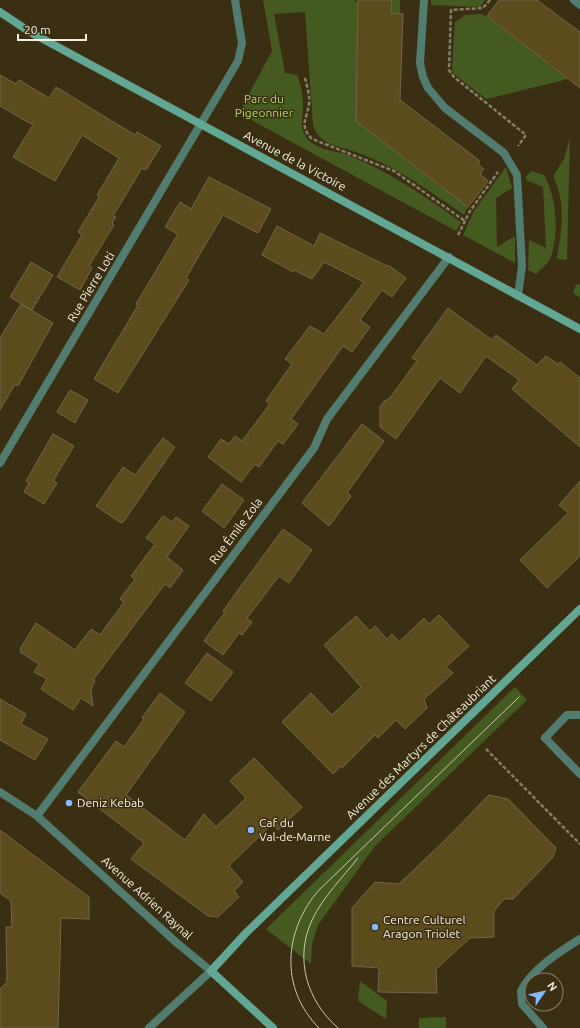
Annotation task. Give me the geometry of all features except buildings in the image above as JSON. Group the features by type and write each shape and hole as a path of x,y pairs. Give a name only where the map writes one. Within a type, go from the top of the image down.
{"street":[{"name":"Rue Pierre Loti","path":"0,463 238,61 242,51 236,0"},
{"path":"424,0 420,63 423,77 428,88 445,108 500,149 508,158 517,175 522,266 518,296"},
{"path":"574,0 580,5"},
{"name":"Avenue de la Victoire","path":"0,12 30,32 580,329"},
{"name":"Rue Émile Zola","path":"37,816 314,448 327,419 449,257"},
{"name":"Avenue des Martyrs de Châteaubriant","path":"211,971 246,933 580,609"},
{"path":"580,715 567,715 544,738 580,774"},
{"name":"Avenue Adrien Raynal","path":"0,792 37,816 273,1028"},
{"path":"543,1028 522,1004 521,991 529,979 550,960 580,939"},
{"path":"149,1028 211,971"}],"path":[{"path":"458,235 470,211 526,135 454,77 449,70 452,10 482,8 490,0"},
{"path":"305,78 309,102 304,126 305,131 312,139 394,171 465,221"},
{"path":"486,749 580,844"}],"green space":[{"name":"Parc du Pigeonnier","path":"263,0 354,0 358,3 356,121 468,207 464,215 405,175 375,159 323,140 317,134 313,125 305,12 274,14 285,73 297,75 301,87 303,104 303,132 313,144 318,147 348,155 364,162 393,177 420,194 461,222 456,231 244,116 242,112 243,105 272,51"},
{"path":"390,0 400,0 400,14 391,14 392,2"},
{"path":"431,0 485,0 480,7 431,5"},
{"path":"479,14 487,16 568,79 486,99 453,73 452,70 455,22 465,15"},
{"path":"570,138 567,260 557,259 562,217 560,197 553,176 564,159"},
{"path":"506,167 512,188 496,198 497,247 515,236 515,263 463,235 474,211"},
{"path":"531,171 544,175 552,194 556,226 554,247 551,257 547,264 536,274 528,270 529,240 546,248 543,187 526,180 526,177"},
{"path":"576,284 580,285 580,298 573,293"},
{"path":"515,687 527,700 375,846 318,925 312,944 311,964 266,929"},
{"path":"360,981 387,1001 386,1019 358,1001"},
{"path":"446,1017 446,1028 419,1028 419,1018"}],"tram line":[{"path":"319,1028 306,1012 297,995 292,977 291,959 293,941 307,906 319,890 519,697"},
{"path":"338,1028 327,1017 311,992 304,964 304,950 312,920 327,895 358,858"}],"place":[{"name":"Deniz Kebab","path":"69,803"},
{"name":"Caf du Val-de-Marne","path":"251,830"},
{"name":"Centre Culturel Aragon Triolet","path":"375,927"}]}
